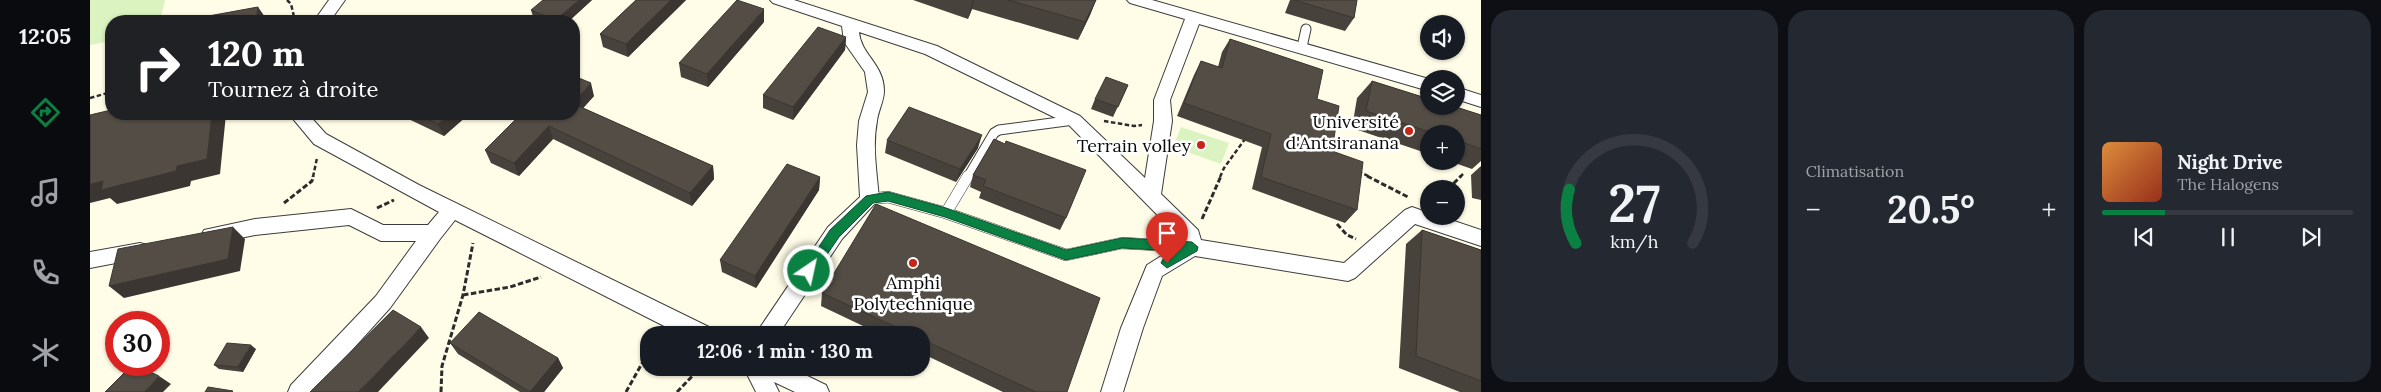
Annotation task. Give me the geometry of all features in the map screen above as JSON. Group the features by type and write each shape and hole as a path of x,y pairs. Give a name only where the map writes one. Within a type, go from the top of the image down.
{"street":[{"path":"326,15 337,0"},
{"path":"778,0 931,50 1074,120 1152,196 1192,242 1348,272 1412,215 1481,238"},
{"path":"1135,0 1420,82"},
{"path":"1152,196 1163,121 1162,100 1193,18"},
{"path":"772,326 834,234 870,199 866,145 868,121 876,92 873,71 852,42 850,24"},
{"path":"1465,96 1481,101"},
{"path":"303,120 320,139 412,190 685,326"},
{"path":"299,392 383,302 433,233 453,210"},
{"path":"190,241 255,227 350,217 381,233 433,233"},
{"path":"1112,392 1132,328 1154,271 1192,242"},
{"path":"90,260 162,247"},
{"path":"759,376 768,392"},
{"path":"785,376 818,392"}],"lane":[{"path":"1302,47 1306,29"},
{"path":"946,213 994,134 999,130 1074,120"},
{"path":"870,199 888,197 946,213 1066,255 1122,243 1192,242"}],"path":[{"path":"287,0 291,4 294,15"},
{"path":"90,98 105,94"},
{"path":"1074,120 1089,118 1134,126 1163,121"},
{"path":"1192,242 1224,168 1247,136"},
{"path":"283,204 312,180 320,139"},
{"path":"1356,171 1410,199"},
{"path":"1456,180 1463,174"},
{"path":"350,217 389,203 412,190"},
{"path":"441,392 442,366 463,294 476,222"},
{"path":"463,294 510,287 567,268"},
{"path":"626,392 640,368"},
{"path":"677,392 692,376"}],"green space":[{"path":"90,0 165,0 161,15 105,15 105,42 90,45"},
{"name":"Terrain volley","path":"1181,127 1229,143 1221,164 1173,147"}],"building":[{"path":"543,0 579,0 562,15 544,15 531,10"},
{"path":"636,0 671,0 626,44 600,34"},
{"path":"737,0 764,9 707,74 679,63"},
{"path":"1008,0 1096,0 1085,22"},
{"path":"1294,0 1357,0 1354,18"},
{"path":"258,7 257,15 214,15"},
{"path":"818,27 846,37 793,107 763,95"},
{"path":"1230,39 1323,70 1317,99 1339,106 1332,151 1363,162 1357,210 1261,177 1271,134 1184,103 1201,61 1222,68"},
{"path":"1106,77 1128,85 1118,107 1095,99"},
{"path":"580,78 591,83 580,95"},
{"path":"1372,81 1420,96 1420,115 1465,115 1465,110 1481,115 1481,149 1465,143 1465,125 1420,125 1420,129 1366,111"},
{"path":"580,107 713,166 690,193 549,126 514,163 485,150 515,120 580,120"},
{"path":"909,107 982,135 960,169 887,140"},
{"path":"105,111 105,120 211,120 207,159 177,166 176,171 101,190 103,181 90,184 90,115"},
{"path":"429,120 443,120 438,124"},
{"path":"994,139 1005,144 1006,141 1086,170 1066,218 983,186 986,180 973,175"},
{"path":"787,164 820,177 755,276 720,260"},
{"name":"Amphi Polytechnique","path":"876,204 1100,298 1067,392 1036,392 930,343 930,326 894,326 822,293"},
{"path":"233,227 228,259 109,286 118,249"},
{"path":"1422,230 1481,250 1481,381 1416,356"},
{"path":"393,310 421,327 358,392 310,392"},
{"path":"479,312 558,358 530,392 450,343"},
{"path":"227,343 251,345 238,367 214,365"},
{"path":"121,376 159,376 144,392 105,392"},
{"path":"208,387 233,391 205,392"}],"place":[{"name":"Université d'Antsiranana","path":"1409,131"},
{"name":"Terrain volley","path":"1201,145"},
{"name":"Amphi Polytechnique","path":"913,263"}],"route":[{"path":"809,271 834,234 870,199 888,197 946,213 1066,255 1122,243 1192,247 1167,263"}]}
